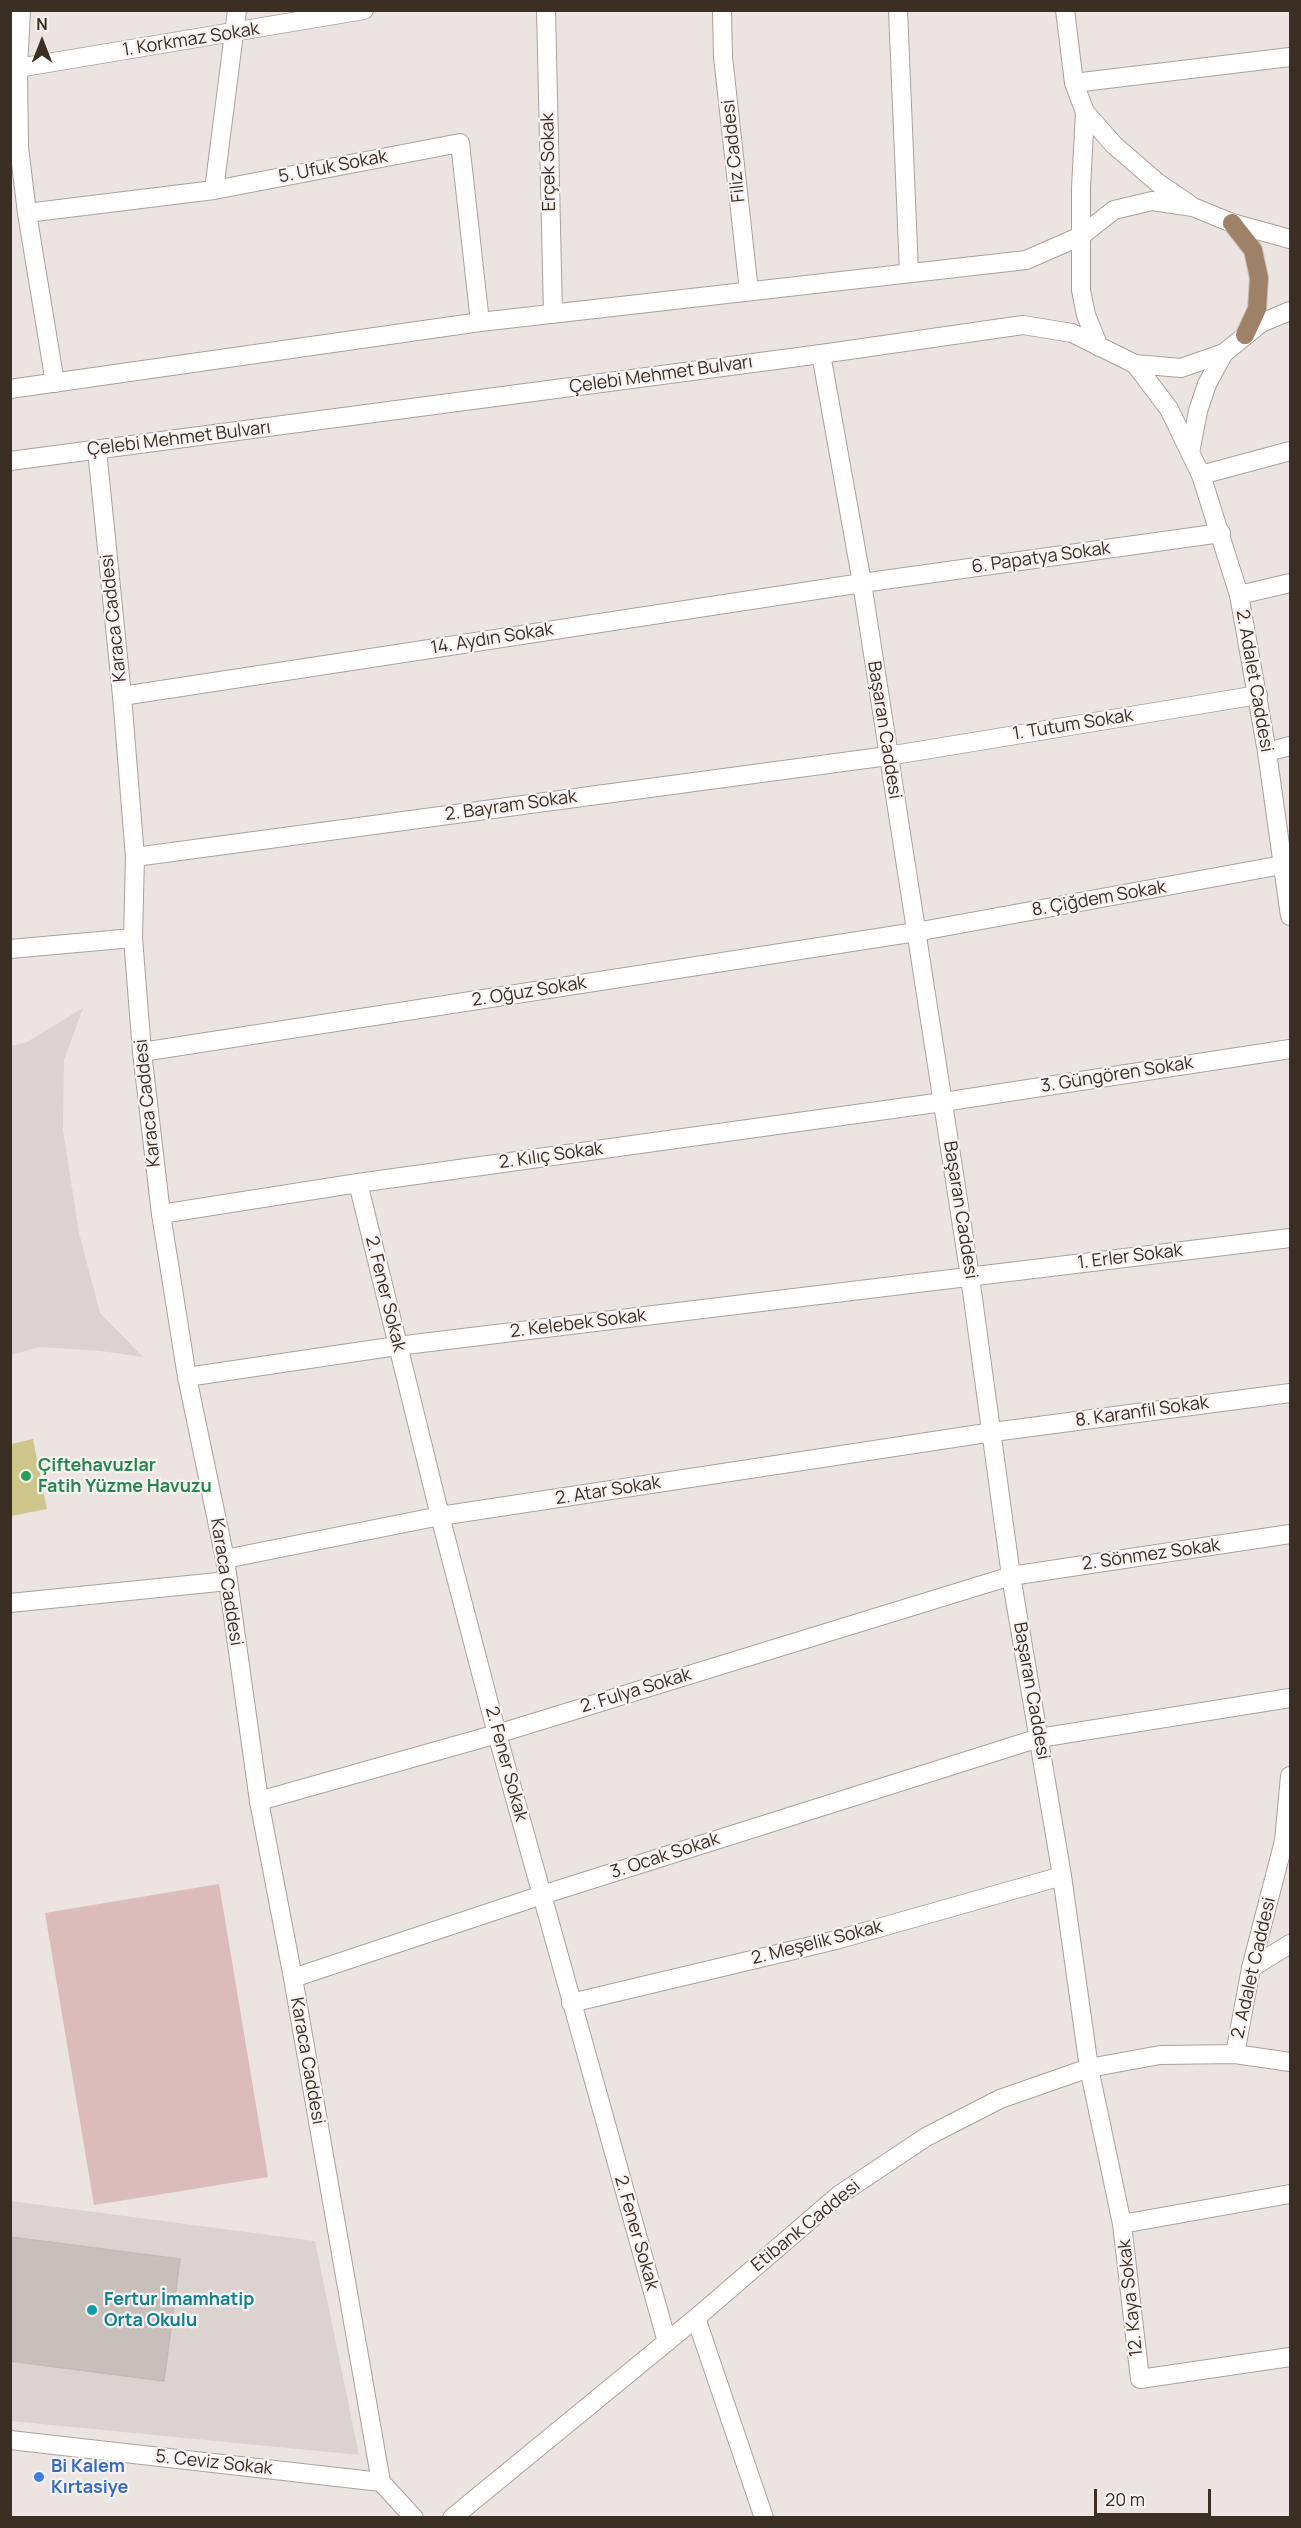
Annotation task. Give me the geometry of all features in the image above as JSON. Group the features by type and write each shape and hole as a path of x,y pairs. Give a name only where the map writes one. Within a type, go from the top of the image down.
{"main road":[{"path":"1232,223 1253,250 1259,278 1257,309 1245,335"}],"street":[{"path":"21,10 15,147 55,383"},
{"path":"214,190 237,10"},
{"name":"1. Korkmaz Sokak","path":"18,69 364,10"},
{"name":"Erçek Sokak","path":"546,10 553,314"},
{"name":"Filiz Caddesi","path":"722,10 723,57 749,291"},
{"path":"898,10 909,273"},
{"path":"1065,10 1074,83 1085,112 1114,145 1158,183 1193,207 1232,223 1290,239"},
{"path":"1074,83 1290,57"},
{"path":"1085,112 1081,290 1086,315 1099,346"},
{"name":"5. Ufuk Sokak","path":"27,213 214,190 460,143 480,322"},
{"path":"10,389 480,322 1026,260 1082,236 1114,210 1152,201 1193,207"},
{"name":"Çelebi Mehmet Bulvarı","path":"10,461 821,354 1023,325 1072,333 1135,364 1181,368 1224,353 1261,323 1290,311"},
{"path":"1190,453 1198,411 1207,384 1224,353"},
{"name":"Başaran Caddesi","path":"821,354 862,583 970,1277 1011,1576 1062,1876 1089,2068"},
{"name":"2. Adalet Caddesi","path":"1135,364 1169,410 1201,475 1239,595 1258,695 1290,916"},
{"name":"Karaca Caddesi","path":"97,450 122,696 135,857 133,938 142,1053 161,1214 187,1377 225,1559 259,1801 293,1977 381,2482"},
{"path":"1201,475 1290,451"},
{"name":"6. Papatya Sokak","path":"862,583 1221,533"},
{"name":"14. Aydın Sokak","path":"122,696 862,583"},
{"path":"1239,595 1290,583"},
{"name":"1. Tutum Sokak","path":"888,756 1258,695"},
{"path":"1267,752 1290,746"},
{"name":"2. Bayram Sokak","path":"135,857 888,756"},
{"name":"8. Çiğdem Sokak","path":"916,932 1282,865"},
{"name":"2. Oğuz Sokak","path":"142,1053 916,932"},
{"path":"10,949 133,938"},
{"name":"3. Güngören Sokak","path":"943,1102 1290,1049"},
{"name":"2. Kılıç Sokak","path":"161,1214 358,1183 943,1102"},
{"name":"2. Fener Sokak","path":"358,1183 397,1346 497,1734 666,2342"},
{"name":"1. Erler Sokak","path":"970,1277 1290,1238"},
{"name":"2. Kelebek Sokak","path":"187,1377 397,1346 970,1277"},
{"name":"8. Karanfil Sokak","path":"993,1432 1290,1393"},
{"name":"2. Atar Sokak","path":"225,1559 440,1516 993,1432"},
{"name":"2. Sönmez Sokak","path":"1011,1576 1290,1534"},
{"name":"2. Fulya Sokak","path":"259,1801 497,1734 1011,1576"},
{"path":"10,1603 228,1581"},
{"name":"3. Ocak Sokak","path":"293,1977 542,1895 1039,1738 1290,1698"},
{"name":"2. Adalet Caddesi","path":"1234,2054 1251,1968 1284,1841 1290,1776"},
{"name":"2. Meşelik Sokak","path":"571,2003 836,1940 1062,1876"},
{"path":"1251,1968 1290,1944"},
{"name":"Etibank Caddesi","path":"452,2517 696,2318 839,2195 926,2137 1000,2099 1089,2068 1160,2055 1234,2054 1290,2061"},
{"name":"12. Kaya Sokak","path":"1089,2068 1122,2224 1140,2379 1290,2357"},
{"path":"1122,2224 1290,2194"},
{"path":"696,2318 764,2517"},
{"name":"5. Ceviz Sokak","path":"10,2440 381,2482"},
{"path":"381,2482 414,2517"}],"shaded area":[{"path":"83,1008 64,1060 63,1130 79,1233 100,1313 143,1357 101,1351 40,1347 11,1355 11,1046 27,1042"},
{"name":"Çiftehavuzlar Fatih Yüzme Havuzu","path":"33,1439 47,1509 11,1516 11,1444"},
{"path":"219,1884 268,2177 94,2205 45,1913"},
{"path":"11,2201 315,2241 359,2455 11,2421"}],"building":[{"name":"Fertur İmamhatip Orta Okulu","path":"10,2237 180,2259 164,2381 10,2361"}],"place":[{"name":"Çiftehavuzlar Fatih Yüzme Havuzu","path":"26,1476"},
{"name":"Fertur İmamhatip Orta Okulu","path":"92,2310"},
{"name":"Bi Kalem Kırtasiye","path":"39,2477"}]}
